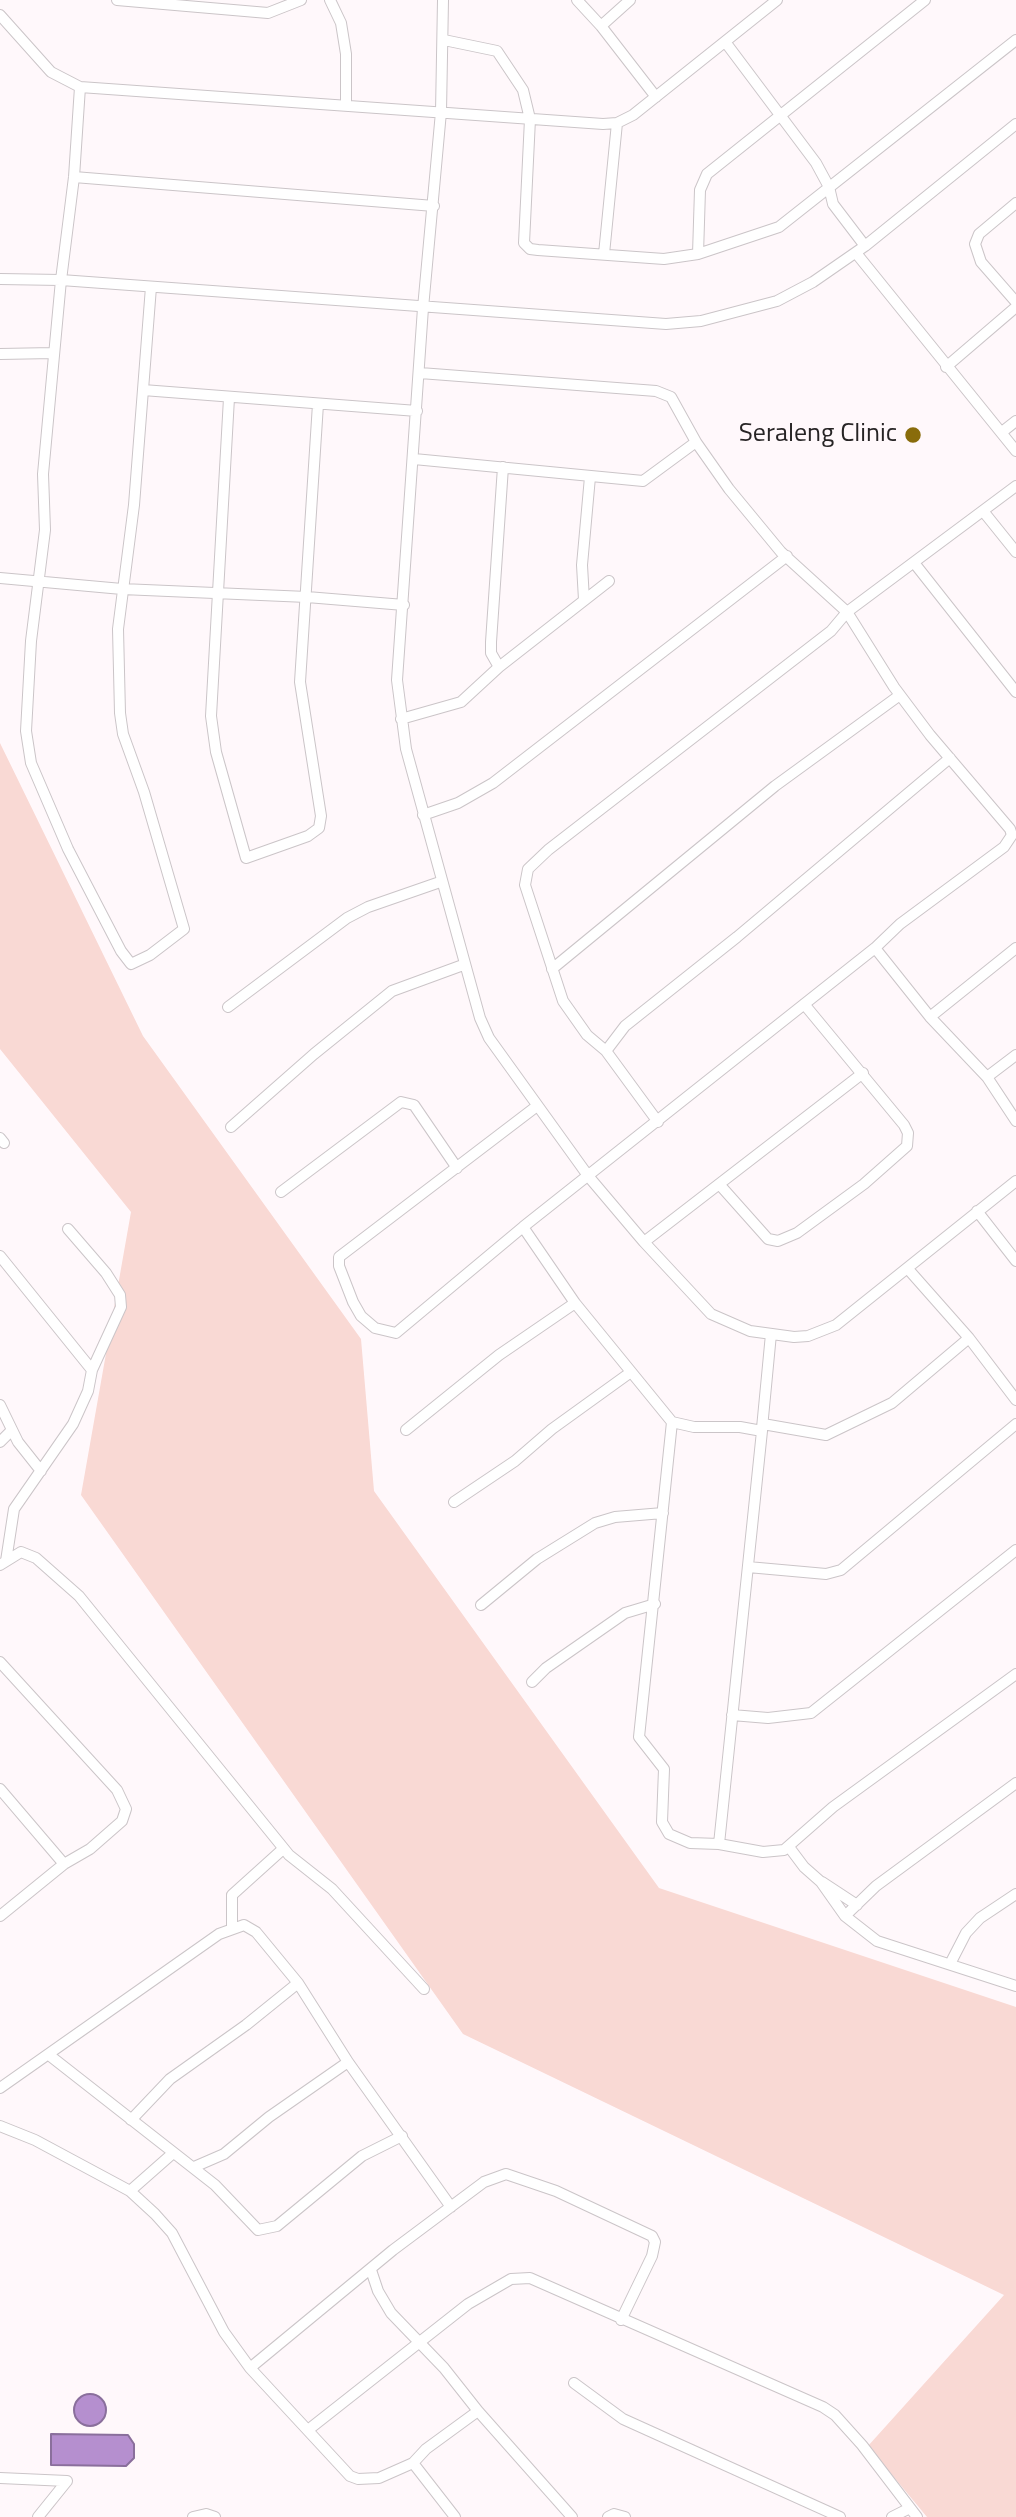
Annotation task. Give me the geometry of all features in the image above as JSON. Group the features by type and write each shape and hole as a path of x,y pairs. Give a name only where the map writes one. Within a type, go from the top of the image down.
{"street":[{"path":"117,0 185,3 268,13 301,0"},
{"path":"330,0 341,23 345,43 346,104"},
{"path":"443,0 441,112 423,308 397,680 401,719 440,882 463,965 489,1038 589,1177 644,1242 711,1314 730,1324 771,1334 808,1336 836,1325 1016,1181"},
{"path":"577,0 601,26 656,97"},
{"path":"601,26 629,0"},
{"path":"0,15 51,72 80,87 617,123 656,97 777,0"},
{"path":"698,254 702,181 925,0"},
{"path":"444,40 491,48 503,55 523,90 530,118 524,243 530,249 664,259 698,254 766,234 789,220 1016,40"},
{"path":"726,43 816,163 829,187 833,204 865,246"},
{"path":"80,87 75,177 53,353 43,474 45,530 36,580 26,731 31,763 68,849 121,951 131,964 150,956 184,929 144,792 123,734 118,629 121,589 134,505 151,287"},
{"path":"604,254 617,123"},
{"path":"0,279 61,280 666,324 701,321 777,300 856,253 1016,124"},
{"path":"75,177 434,206"},
{"path":"946,367 1016,305 981,262 975,244 979,234 1016,203"},
{"path":"856,253 1016,451"},
{"path":"0,354 53,353"},
{"path":"420,373 656,391 671,397 696,442 729,489 787,556 847,612 900,695 950,758 1007,821 1012,835 1009,842 900,924 875,948 523,1227 396,1332 375,1328 361,1316 344,1281 339,1257 537,1106"},
{"path":"143,390 417,411"},
{"path":"229,398 211,716 216,752 246,858 308,836 319,828 321,816 300,682 318,404"},
{"path":"1002,432 1016,421"},
{"path":"414,458 643,481 696,442"},
{"path":"499,667 491,653 491,642 503,467"},
{"path":"584,600 582,565 590,477"},
{"path":"657,1122 606,1051 587,1035 563,1001 525,886 528,869 548,850 831,631 847,612 915,564 1016,486"},
{"path":"983,511 1016,552"},
{"path":"423,815 458,803 494,783 787,556"},
{"path":"915,564 1016,692"},
{"path":"0,578 121,589 220,592 404,605"},
{"path":"401,719 461,702 499,667 609,580"},
{"path":"552,969 775,786 900,695"},
{"path":"606,1051 625,1026 737,937 950,758"},
{"path":"228,1007 347,918 368,907 440,882"},
{"path":"875,948 930,1017 987,1077 1016,1121"},
{"path":"930,1017 1016,948"},
{"path":"231,1127 314,1054 392,991 463,965"},
{"path":"719,1184 768,1239 778,1241 797,1233 904,1151 908,1140 904,1125 804,1004"},
{"path":"987,1077 1016,1055"},
{"path":"644,1242 863,1073"},
{"path":"281,1192 401,1102 414,1105 457,1168"},
{"path":"977,1211 1016,1261"},
{"path":"523,1227 575,1303 672,1422 694,1427 762,1427 826,1435 892,1403 969,1338"},
{"path":"3,1563 14,1509 73,1424 88,1391 92,1370 121,1307 120,1295 106,1273 68,1230"},
{"path":"0,1256 92,1370"},
{"path":"908,1269 969,1338 1016,1400"},
{"path":"406,1430 499,1355 575,1303"},
{"path":"719,1844 771,1334"},
{"path":"454,1502 515,1461 552,1429 631,1372"},
{"path":"0,1405 12,1430 41,1471"},
{"path":"672,1422 640,1741 656,1756 664,1769 662,1822 669,1834 690,1843 719,1844 763,1852 789,1847 833,1807 1016,1674"},
{"path":"748,1567 826,1574 841,1570 1016,1424"},
{"path":"0,1441 12,1430"},
{"path":"481,1605 537,1559 595,1523 615,1517 663,1513"},
{"path":"732,1715 768,1718 811,1713 1016,1550"},
{"path":"3,1563 21,1552 36,1558 79,1596 283,1849 332,1889 424,1989"},
{"path":"532,1682 546,1668 625,1613 654,1604"},
{"path":"0,1662 38,1700 124,1800 122,1821 90,1849 64,1864 0,1916"},
{"path":"845,1916 876,1886 1016,1783"},
{"path":"0,1789 64,1864"},
{"path":"789,1847 804,1867 821,1882 857,1905"},
{"path":"232,1927 232,1895 283,1849"},
{"path":"821,1882 845,1916 877,1941 1016,1986"},
{"path":"950,1964 966,1933 980,1918 1016,1894"},
{"path":"0,2088 232,1927 244,1925 252,1928 298,1983 348,2062 451,2207"},
{"path":"131,2120 170,2079 246,2025 298,1983"},
{"path":"49,2055 172,2154 194,2168 258,2230 277,2226 362,2156 402,2136"},
{"path":"194,2168 224,2154 348,2062"},
{"path":"0,2126 35,2140 130,2191 172,2233 223,2332 250,2368 349,2476 358,2479 379,2478 413,2463 426,2449 478,2411"},
{"path":"130,2191 172,2154"},
{"path":"250,2368 451,2207 484,2182 506,2174 517,2176 650,2234 655,2242 652,2256 621,2319"},
{"path":"371,2270 377,2291 391,2314 444,2368 478,2411 572,2517"},
{"path":"308,2430 468,2304 510,2278 520,2277 536,2280 823,2407 862,2445 912,2513 892,2517"},
{"path":"574,2383 623,2419 840,2517"},
{"path":"413,2463 455,2517"},
{"path":"0,2488 4,2478 66,2480 38,2517"},
{"path":"193,2517 206,2514 215,2517"},
{"path":"608,2517 614,2514 625,2517"}],"shaded area":[{"path":"0,743 143,1036 361,1339 374,1491 659,1888 1016,2007 1016,2517 927,2517 868,2446 1004,2295 463,2034 81,1495 131,1212 0,1049"},
{"path":"90,2394 101,2399 106,2410 101,2421 90,2426 79,2421 74,2410 79,2399"},
{"path":"51,2434 128,2435 134,2444 134,2458 126,2466 51,2465"}],"place":[{"name":"Seraleng Clinic","path":"913,435"}]}
